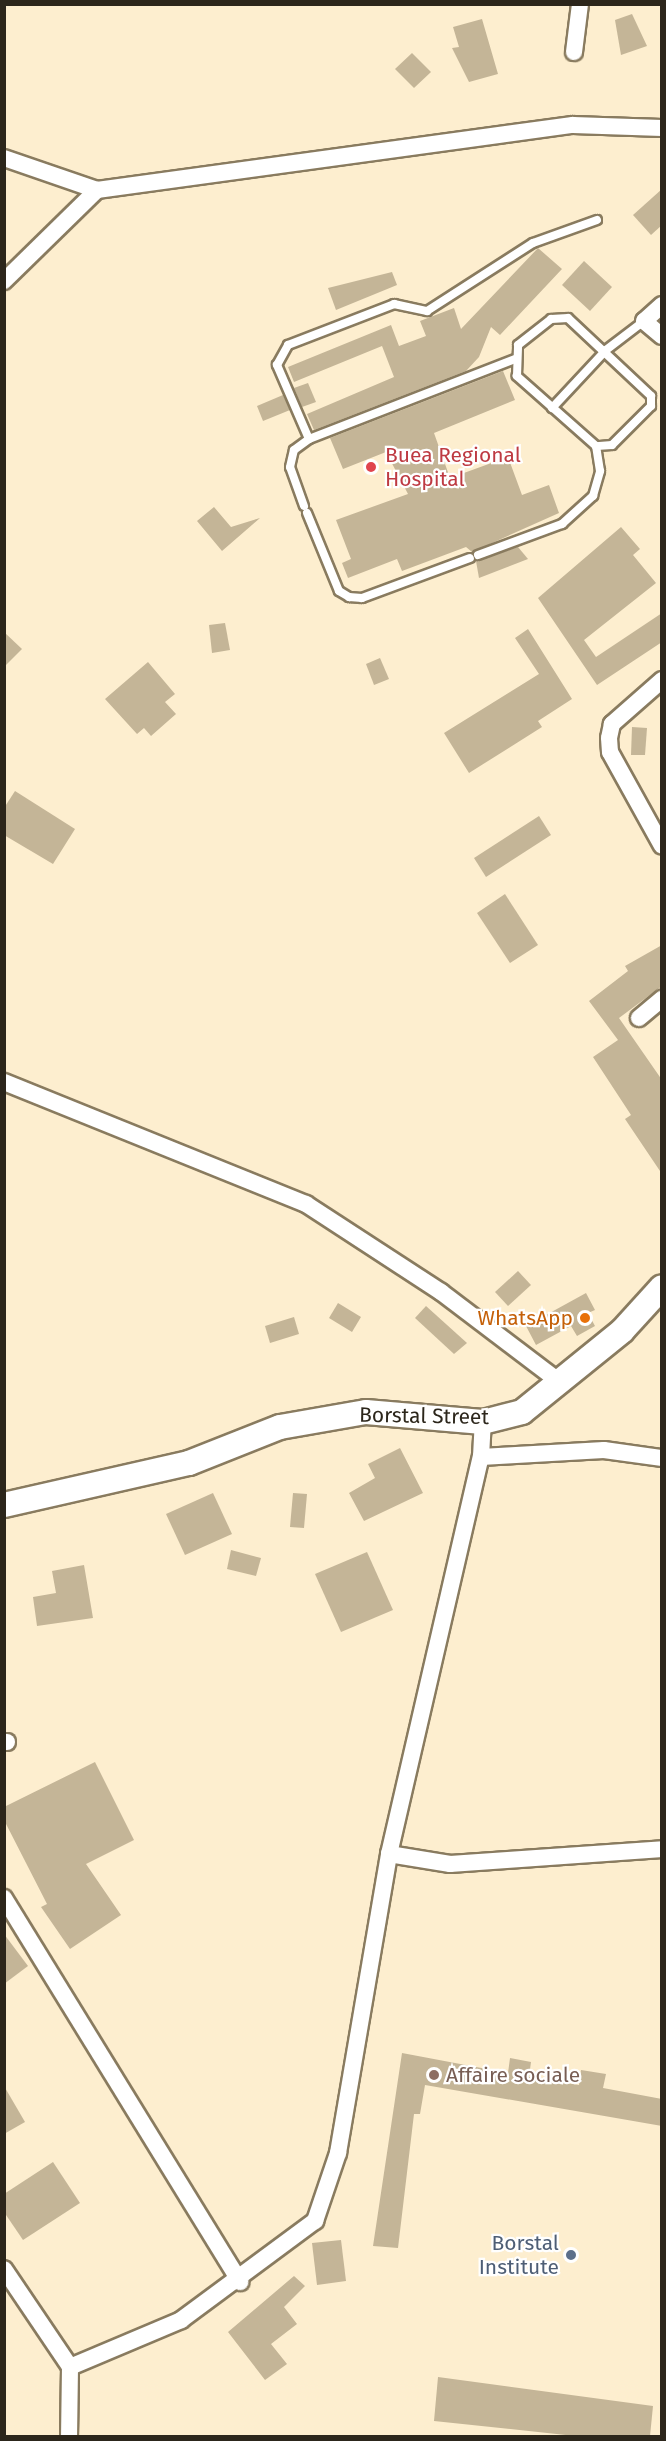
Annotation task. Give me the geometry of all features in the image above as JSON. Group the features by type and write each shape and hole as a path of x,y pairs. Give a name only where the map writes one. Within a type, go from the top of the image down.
{"street":[{"path":"574,52 580,4"},
{"path":"4,158 97,190 573,125 662,128"},
{"path":"4,282 97,190"},
{"path":"662,305 644,321 662,336"},
{"path":"662,680 612,724 609,738 610,752 662,846"},
{"path":"639,1018 662,999"},
{"path":"4,1082 306,1204 441,1292 562,1384"},
{"name":"Borstal Street","path":"4,1505 189,1463 280,1427 366,1412 483,1422 522,1412 562,1384 662,1287"},
{"path":"70,2367 181,2320 240,2282 315,2221 338,2153 389,1854 481,1457 483,1422"},
{"path":"481,1457 604,1450 662,1458"},
{"path":"389,1854 450,1864 662,1849"},
{"path":"4,1898 240,2282"},
{"path":"4,2269 70,2367 69,2436"}],"lane":[{"path":"309,439 277,365 279,353 288,345 394,304 427,311 533,243 597,220"},
{"path":"515,359 309,439 294,450 290,467 339,591 349,597 362,598 562,524 593,496 600,471 596,446 517,376 515,359 518,345 551,319 568,318 606,350 651,396 651,406 612,445 596,446"},
{"path":"552,408 606,350 644,321"}],"building":[{"path":"632,14 647,46 621,55 615,20"},
{"path":"482,19 498,74 469,82 452,48 459,47 453,27"},
{"path":"412,53 431,72 414,88 395,69"},
{"path":"662,189 662,225 651,235 633,215"},
{"path":"538,248 562,269 500,335 491,327 479,357 466,371 314,430 307,414 394,377 382,346 294,382 288,367 391,325 399,346 426,336 420,321 454,308 461,329"},
{"path":"584,261 612,287 590,311 562,285"},
{"path":"392,272 397,285 336,310 328,288"},
{"path":"503,371 515,400 434,433 450,478 508,457 522,495 549,485 559,513 472,552 466,547 402,571 397,559 348,578 342,563 351,559 336,520 408,494 386,452 343,469 330,438"},
{"path":"308,383 316,402 302,407 294,388"},
{"path":"283,395 290,410 263,421 257,406"},
{"path":"214,507 231,527 260,518 222,551 197,521"},
{"path":"621,527 640,549 633,555 656,583 584,640 596,657 662,613 662,642 597,685 538,598"},
{"path":"518,547 528,559 479,578 476,561"},
{"path":"225,623 230,650 212,653 209,625"},
{"path":"528,629 572,699 538,721 542,727 469,773 444,733 539,674 515,638"},
{"path":"4,632 22,649 4,667"},
{"path":"380,658 389,679 374,685 366,664"},
{"path":"148,662 175,694 165,702 176,714 151,736 144,728 137,734 105,699"},
{"path":"632,727 647,728 645,755 631,755"},
{"path":"15,791 75,829 53,864 4,835 4,808"},
{"path":"539,816 551,835 486,877 474,858"},
{"path":"505,894 538,945 510,963 477,913"},
{"path":"662,945 662,986 619,1018 662,1080 662,1174 625,1119 631,1115 593,1057 618,1040 589,1001 628,971 625,966"},
{"path":"518,1271 531,1285 508,1306 495,1292"},
{"path":"586,1293 595,1310 588,1313 595,1326 577,1336 571,1326 536,1345 526,1326"},
{"path":"338,1303 361,1317 352,1332 329,1318"},
{"path":"426,1306 467,1343 454,1354 415,1318"},
{"path":"294,1317 299,1334 270,1343 265,1326"},
{"path":"400,1448 423,1493 364,1521 349,1493 375,1478 368,1464"},
{"path":"213,1493 232,1534 185,1555 166,1514"},
{"path":"293,1493 307,1494 304,1528 290,1527"},
{"path":"231,1550 261,1558 256,1576 227,1569"},
{"path":"367,1552 393,1610 341,1632 315,1574"},
{"path":"84,1565 93,1618 37,1626 33,1597 56,1593 52,1571"},
{"path":"95,1762 134,1840 86,1864 121,1915 70,1949 41,1907 47,1904 4,1820 4,1807"},
{"path":"4,1934 28,1966 4,1984"},
{"path":"402,2053 508,2073 510,2058 531,2062 529,2077 579,2085 581,2070 606,2074 603,2088 662,2099 662,2126 425,2085 420,2114 414,2114 398,2248 373,2246"},
{"path":"4,2086 25,2122 4,2134"},
{"path":"53,2162 80,2203 23,2240 4,2212 4,2194"},
{"path":"341,2240 346,2281 317,2285 312,2243"},
{"path":"294,2276 305,2286 284,2307 297,2324 271,2344 287,2364 265,2380 228,2332"},
{"path":"438,2377 653,2406 650,2436 575,2436 434,2421"}],"place":[{"name":"Buea Regional Hospital","path":"371,467"},
{"name":"WhatsApp","path":"585,1318"},
{"name":"Affaire sociale","path":"434,2075"},
{"name":"Borstal Institute","path":"571,2255"}]}
